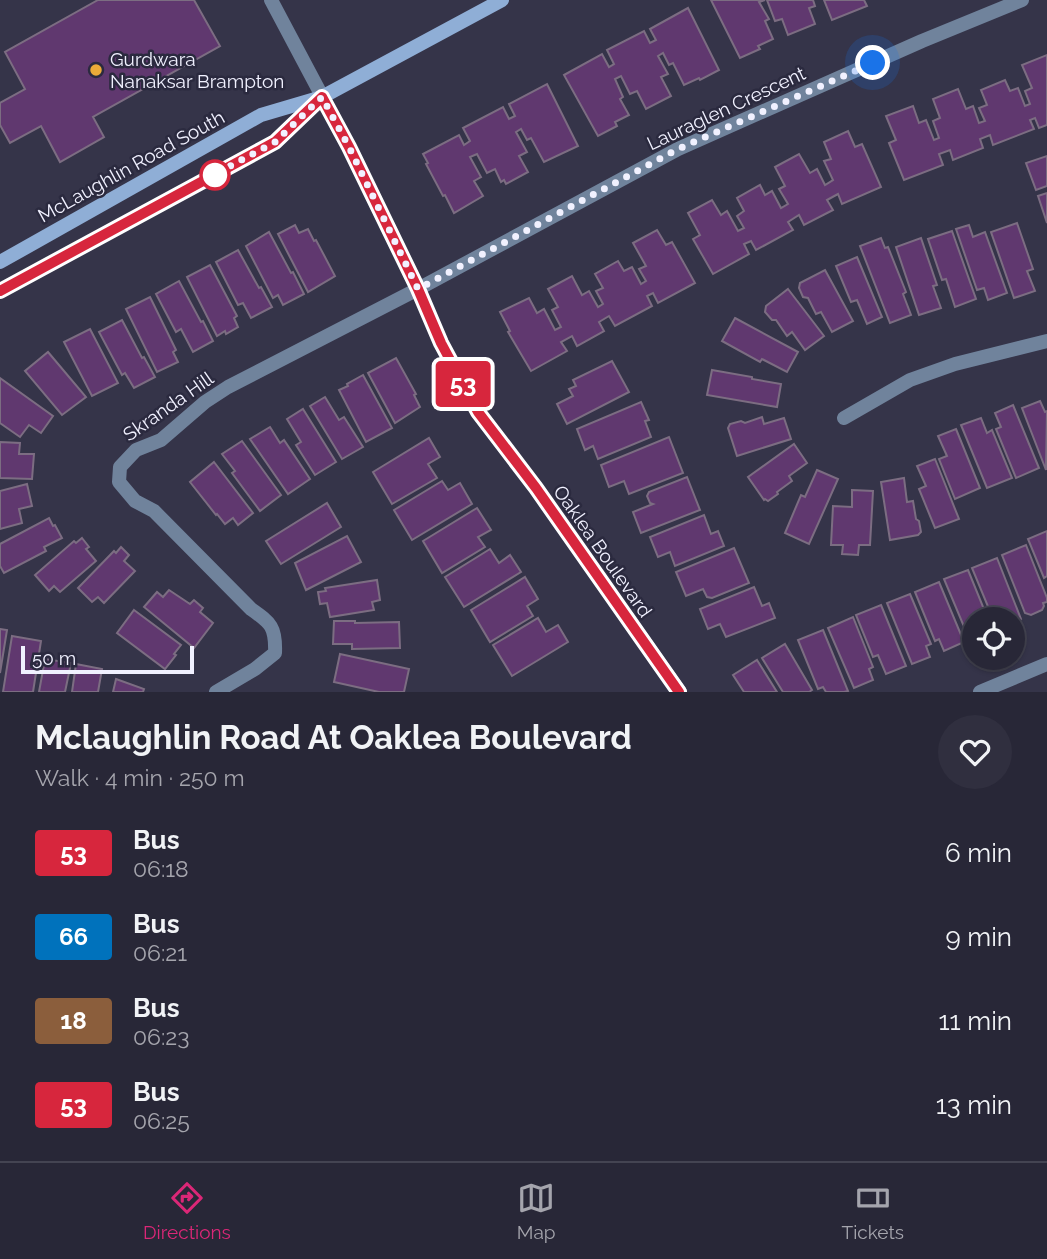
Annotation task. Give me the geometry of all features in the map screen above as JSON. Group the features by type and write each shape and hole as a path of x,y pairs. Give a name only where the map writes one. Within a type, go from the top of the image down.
{"street":[{"name":"Oaklea Boulevard","path":"271,0 349,147 418,289 441,343 478,412 536,488 680,692"},
{"path":"0,291 275,142 322,97 502,0"},
{"name":"Lauraglen Crescent","path":"418,289 678,149 922,41 1023,0"},
{"name":"McLaughlin Road South","path":"0,262 261,116 322,97"},
{"name":"Skranda Hill","path":"216,692 255,669 275,653 275,638 270,622 251,609 154,511 135,501 119,482 120,467 136,450 161,440 205,402 228,387 418,289"},
{"path":"844,418 910,380 955,364 1047,341"},
{"path":"980,692 1047,664"}],"building":[{"name":"Gurdwara Nanaksar Brampton","path":"98,0 194,0 220,46 93,117 104,137 60,162 41,126 10,143 0,125 0,103 25,89 5,52"},
{"path":"711,0 765,0 759,2 769,19 765,21 773,39 758,46 760,49 740,58"},
{"path":"767,0 813,0 815,6 809,8 815,24 788,35 782,19 775,21"},
{"path":"824,0 864,0 867,6 832,20"},
{"path":"688,8 719,70 684,85 673,63 669,65 663,53 658,56 668,74 661,77 671,96 646,109 637,91 630,94 621,76 615,79 623,97 620,99 629,115 615,122 617,126 598,136 564,75 602,54 609,67 614,64 607,50 644,31 650,43 656,40 650,29"},
{"path":"1047,55 1047,125 1039,128 1035,118 1030,120 1034,129 993,145 990,135 980,139 983,148 953,160 950,150 939,154 943,165 904,180 889,143 896,140 886,116 913,106 919,123 926,120 934,140 939,138 933,121 940,118 933,99 958,89 966,109 973,106 979,123 985,121 979,108 987,105 981,90 1005,80 1010,91 1018,88 1025,106 1030,104 1025,91 1032,88 1022,65"},
{"path":"547,84 578,146 544,162 531,138 527,140 521,129 516,132 527,152 519,156 528,172 506,184 504,180 501,182 495,169 487,173 477,154 470,157 481,177 474,181 483,196 454,213 423,154 459,135 464,145 470,141 463,128 503,107 509,119 515,116 509,104"},
{"path":"848,131 855,147 862,144 881,187 842,204 838,194 827,200 833,210 804,225 799,215 788,222 793,230 756,250 751,241 744,244 749,254 713,274 693,239 700,235 688,213 712,200 721,215 727,211 738,231 744,228 737,216 744,211 737,198 760,185 765,195 772,191 781,208 788,204 779,189 785,186 775,167 799,154 810,173 817,169 825,185 833,180 824,161 831,159 824,142"},
{"path":"1047,156 1047,186 1036,190 1026,163"},
{"path":"1047,193 1047,223 1038,196"},
{"path":"1017,223 1033,269 1027,271 1035,291 1014,298 991,232"},
{"path":"295,225 299,233 308,229 335,276 308,292 278,234"},
{"path":"969,225 973,237 985,232 1007,293 988,300 984,288 977,290 956,229"},
{"path":"657,230 666,245 672,242 695,283 658,303 653,293 647,296 652,306 615,326 609,316 599,322 604,331 577,346 572,336 561,342 567,351 531,371 508,332 510,331 500,312 529,298 537,313 544,309 555,330 561,327 552,310 558,307 548,289 572,276 582,295 589,291 598,307 603,304 596,291 603,288 595,274 618,261 624,271 632,267 641,284 646,281 639,269 646,266 633,243"},
{"path":"952,231 976,299 955,307 946,279 942,280 928,239"},
{"path":"269,232 304,294 283,305 278,295 273,298 246,246"},
{"path":"881,238 885,248 888,247 906,292 903,294 911,315 890,323 860,246"},
{"path":"921,238 937,285 933,286 941,308 919,315 896,247"},
{"path":"238,250 272,307 251,318 243,303 238,305 216,262"},
{"path":"857,257 882,317 867,324 857,300 851,302 836,266"},
{"path":"210,265 237,316 234,318 238,327 217,336 187,277"},
{"path":"825,270 853,321 832,332 821,312 816,314 799,288 800,283"},
{"path":"179,281 213,341 193,352 181,329 176,332 156,294"},
{"path":"788,289 824,336 805,350 792,332 787,336 776,320 772,320 765,312 766,306"},
{"path":"150,297 176,350 173,352 178,362 157,372 126,309"},
{"path":"735,318 798,352 787,372 762,359 760,362 722,341"},
{"path":"122,320 155,377 134,388 125,373 122,375 99,332"},
{"path":"90,329 118,383 92,396 64,342"},
{"path":"48,352 86,397 62,415 25,371"},
{"path":"396,358 416,394 414,395 420,407 395,423 368,373"},
{"path":"612,361 629,392 567,424 557,404 573,396 569,389 576,386 573,380"},
{"path":"712,370 781,384 777,407 707,395"},
{"path":"363,375 392,428 366,442 339,390"},
{"path":"0,378 53,416 41,433 29,425 20,437 0,423"},
{"path":"325,397 339,420 344,417 363,447 342,459 310,406"},
{"path":"1040,401 1045,412 1047,411 1046,470 1022,408"},
{"path":"641,402 649,420 645,421 651,437 598,459 593,446 585,450 577,429"},
{"path":"1013,405 1039,468 1016,478 996,429 1001,427 995,413"},
{"path":"303,409 336,462 315,475 296,445 301,442 287,419"},
{"path":"762,417 764,424 784,418 791,439 737,456 728,428 730,424 741,421 745,423"},
{"path":"981,418 987,433 992,430 1012,478 987,488 961,425"},
{"path":"270,427 280,443 284,440 310,479 288,494 250,439"},
{"path":"956,429 980,488 955,499 939,459 947,456 938,436"},
{"path":"669,437 683,473 629,494 624,481 609,487 601,465"},
{"path":"429,438 440,457 428,464 437,478 392,504 373,472"},
{"path":"242,441 281,495 260,511 232,473 235,471 222,454"},
{"path":"0,442 20,443 19,454 34,454 32,479 0,478"},
{"path":"794,444 807,463 789,476 792,481 777,492 778,494 768,501 764,500 748,477"},
{"path":"935,459 959,519 935,528 919,489 926,486 917,466"},
{"path":"214,462 253,513 238,525 233,518 225,524 190,482"},
{"path":"817,470 838,479 809,544 785,533 801,495 805,497"},
{"path":"687,477 700,510 641,533 633,512 653,504 647,496 649,492"},
{"path":"904,478 907,502 913,501 921,532 918,535 890,540 881,482"},
{"path":"442,481 448,490 460,483 472,504 412,540 394,510"},
{"path":"27,484 32,506 19,509 22,523 0,529 0,491"},
{"path":"852,490 873,491 870,545 859,545 858,555 842,554 843,545 831,545 833,506 852,507"},
{"path":"327,503 341,527 281,564 266,541"},
{"path":"477,508 491,530 478,537 485,547 442,573 423,541"},
{"path":"704,515 711,534 718,531 724,546 675,566 670,552 658,557 650,537"},
{"path":"49,518 62,538 44,547 46,551 4,573 0,566 0,544"},
{"path":"1047,531 1047,576 1044,578 1028,539"},
{"path":"347,536 361,562 306,590 295,563"},
{"path":"82,538 89,547 86,549 96,561 60,592 54,586 49,591 35,575 74,541 76,543"},
{"path":"1026,545 1047,598 1042,610 1031,615 1025,613 1025,607 1023,607 1002,555"},
{"path":"121,547 129,555 124,561 135,571 104,603 98,597 92,602 78,588"},
{"path":"734,548 749,583 712,598 707,597 703,589 686,596 676,572"},
{"path":"490,549 499,563 510,555 521,572 464,607 445,577"},
{"path":"997,558 1016,607 988,607 972,568"},
{"path":"968,570 983,607 962,607 962,622 944,579"},
{"path":"525,577 538,599 527,606 533,616 490,642 471,610"},
{"path":"377,580 380,600 372,602 374,610 330,617 327,603 320,604 318,592 326,591 325,588"},
{"path":"939,582 962,643 944,651 939,639 935,641 915,592"},
{"path":"754,587 762,606 769,603 775,618 726,637 720,624 708,629 700,609"},
{"path":"169,590 190,604 194,600 203,608 200,612 213,623 194,648 144,607 157,592 163,597"},
{"path":"910,594 931,644 926,646 930,657 912,664 887,603"},
{"path":"881,605 906,666 886,674 878,655 873,657 856,615"},
{"path":"134,610 181,645 165,669 117,633"},
{"path":"853,617 873,667 869,669 873,680 854,688 828,628"},
{"path":"538,618 546,632 558,625 568,642 512,676 493,645"},
{"path":"334,621 399,622 400,648 352,649 352,644 333,644"},
{"path":"0,629 7,630 0,673"},
{"path":"823,630 848,691 826,692 823,687 818,689 798,640"},
{"path":"12,636 41,641 33,692 3,692"},
{"path":"785,644 812,690 809,692 783,692 762,658"},
{"path":"340,654 409,669 404,692 379,692 334,682"},
{"path":"45,659 71,663 65,692 39,692"},
{"path":"757,660 777,692 744,692 733,675"},
{"path":"76,664 102,669 98,692 72,692"},
{"path":"116,679 144,689 143,692 113,692"}],"bus line":[{"name":"53","path":"0,291 275,142 322,97 418,289 441,343 478,412 536,488 679,692"}],"place":[{"name":"Gurdwara Nanaksar Brampton","path":"96,70"}],"route":[{"path":"215,175 206,179 275,142 322,97 418,289 678,149 873,63"}]}
